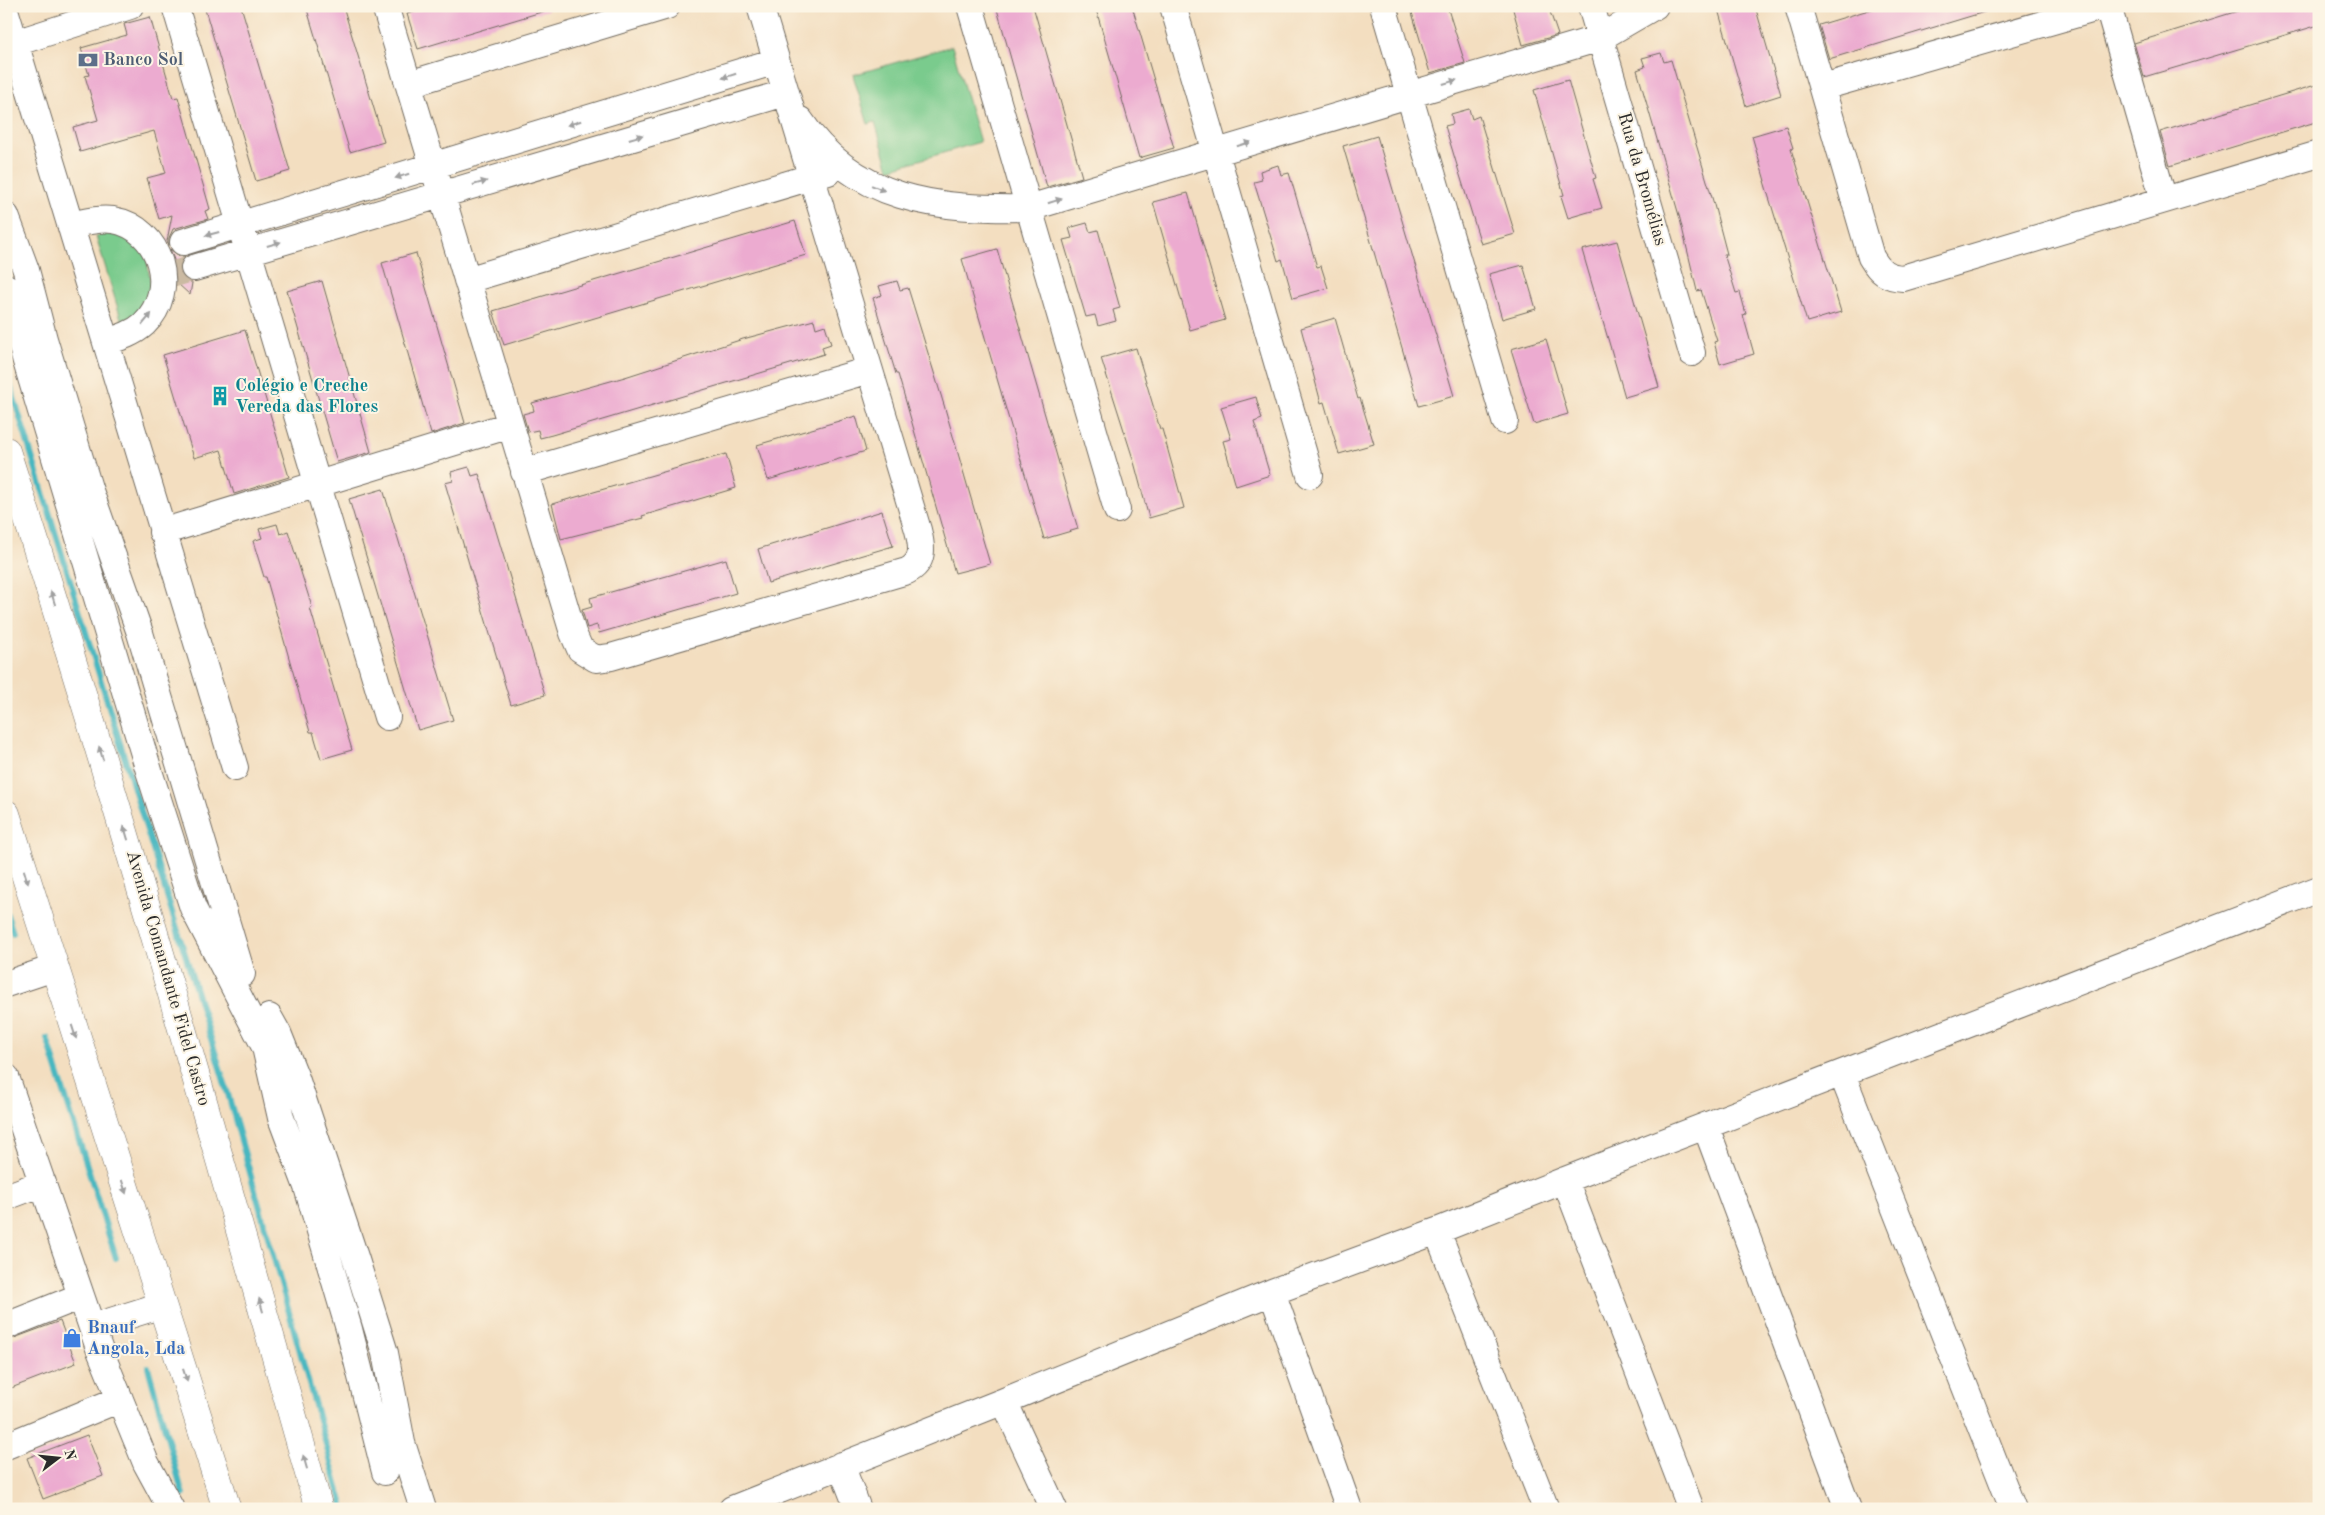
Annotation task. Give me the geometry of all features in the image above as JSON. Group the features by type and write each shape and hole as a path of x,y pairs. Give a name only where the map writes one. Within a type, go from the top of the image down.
{"highway":[{"name":"Avenida Comandante Fidel Castro","path":"6,451 116,799 171,985 319,1509"},
{"path":"6,814 227,1509"}],"street":[{"path":"15,43 130,6"},
{"path":"175,6 387,717"},
{"path":"385,6 572,633 580,649 596,660 896,574 917,565 921,555 921,542 760,6"},
{"path":"409,84 667,6"},
{"path":"775,6 776,61"},
{"path":"970,6 1116,510"},
{"path":"1173,6 1310,475"},
{"path":"1384,6 1505,421"},
{"name":"Rua da Bromélias","path":"1591,6 1692,353"},
{"path":"785,93 812,138 844,168 868,183 894,194 946,206 1029,208 1600,38 1655,6"},
{"path":"1798,6 1871,257 1878,269 1888,276 1903,278 2319,154"},
{"path":"1822,87 2106,6 2164,200"},
{"path":"6,13 235,768"},
{"path":"71,225 92,220 114,220 168,246 241,226 776,61"},
{"path":"106,342 134,331 150,317 160,297 176,273 785,93"},
{"path":"467,280 844,168"},
{"path":"6,216 26,270 44,339 89,488 140,633 242,974"},
{"path":"168,246 176,273"},
{"path":"6,287 25,358 149,771 193,908 265,1047 281,1118 310,1197 349,1329 385,1472"},
{"path":"524,472 868,370"},
{"path":"162,532 510,425"},
{"path":"732,1509 841,1464 1004,1402 1272,1292 1438,1231 1565,1180 2319,889"},
{"path":"193,908 254,990 278,1034 296,1078 385,1353 402,1443 422,1509"},
{"path":"6,984 54,968"},
{"path":"1842,1074 2014,1509"},
{"path":"6,1077 92,1327 146,1462 167,1507"},
{"path":"1706,1126 1848,1509"},
{"path":"1565,1180 1691,1509"},
{"path":"6,1197 42,1183"},
{"path":"1438,1231 1546,1509"},
{"path":"1272,1292 1349,1509"},
{"path":"6,1326 81,1296"},
{"path":"92,1327 162,1305"},
{"path":"6,1446 120,1399"},
{"path":"1004,1402 1054,1509"},
{"path":"841,1464 858,1509"}],"green space":[{"path":"952,46 980,142 889,169 875,122 868,124 853,75"},
{"path":"110,234 124,236 146,253 152,293 135,315 122,322 96,236"}],"building":[{"path":"204,6 241,6 290,171 256,181"},
{"path":"306,6 343,6 384,142 350,152"},
{"path":"433,6 547,6 548,10 418,49 407,14"},
{"path":"1007,6 1033,6 1082,177 1047,187 997,9"},
{"path":"1095,6 1132,6 1174,148 1139,158"},
{"path":"1410,6 1447,6 1465,63 1430,73"},
{"path":"1512,6 1548,6 1558,35 1523,45"},
{"path":"1717,6 1755,6 1781,95 1746,106"},
{"path":"1882,6 1991,6 1991,10 1829,59 1819,25"},
{"path":"2254,6 2319,6 2319,25 2144,77 2134,43"},
{"path":"150,17 173,98 178,97 210,209 205,211 208,219 173,229 169,238 169,245 167,241 172,215 159,219 147,178 166,173 154,131 80,152 73,127 98,120 85,76 89,75 81,48 127,35 124,24"},
{"path":"1661,53 1664,62 1671,60 1713,201 1727,254 1724,254 1736,293 1740,292 1746,314 1743,315 1754,354 1720,364 1714,342 1717,341 1701,290 1697,291 1680,219 1637,70 1645,67 1642,58"},
{"path":"1568,80 1596,178 1593,179 1602,208 1568,218 1561,196 1564,195 1534,90"},
{"path":"2319,84 2319,121 2170,166 2160,132"},
{"path":"1469,109 1472,119 1479,116 1515,234 1481,244 1445,126 1453,124 1451,114"},
{"path":"1786,126 1793,148 1791,149 1841,312 1807,322 1752,136"},
{"path":"1377,136 1454,396 1419,406 1343,146"},
{"path":"1278,165 1281,175 1289,173 1317,267 1321,266 1328,288 1293,298 1282,259 1278,261 1254,182 1262,180 1260,171"},
{"path":"1188,193 1225,320 1190,330 1153,202"},
{"path":"795,221 806,255 504,345 493,311"},
{"path":"1087,223 1090,232 1098,230 1120,308 1113,310 1116,321 1098,326 1095,315 1086,317 1063,240 1072,238 1069,228"},
{"path":"1617,241 1659,387 1625,397 1582,250"},
{"path":"170,249 179,256 185,256 180,264 180,272 184,279 192,283 190,295 177,283 174,260"},
{"path":"997,249 1078,529 1044,539 962,259"},
{"path":"416,253 465,423 431,434 382,263"},
{"path":"1523,265 1536,309 1502,319 1489,274"},
{"path":"322,281 371,452 337,462 287,291"},
{"path":"897,281 900,290 908,288 990,564 955,573 898,374 896,374 873,298 882,295 879,286"},
{"path":"1335,318 1358,399 1360,398 1374,444 1339,454 1324,402 1321,403 1301,328"},
{"path":"814,320 816,328 825,325 831,344 822,347 824,354 552,435 540,438 538,430 528,432 523,414 534,411 532,403 625,377 743,339"},
{"name":"Colégio e Creche Vereda das Flores","path":"245,330 289,477 234,494 221,450 194,458 163,355"},
{"path":"1546,339 1568,414 1534,424 1511,349"},
{"path":"1136,348 1160,429 1162,429 1184,508 1149,518 1134,462 1101,358"},
{"path":"1256,397 1262,419 1254,422 1270,475 1236,486 1223,441 1231,439 1221,407"},
{"path":"856,416 866,451 768,480 757,445"},
{"path":"726,454 736,488 642,516 643,518 561,539 552,504"},
{"path":"469,467 472,476 479,474 545,695 511,705 445,483 453,481 451,472"},
{"path":"383,489 453,720 418,730 349,499"},
{"path":"882,511 893,546 768,583 758,549"},
{"path":"277,524 280,534 288,531 312,607 310,608 352,750 321,759 313,732 310,732 266,577 264,577 253,541 262,538 259,529"},
{"path":"726,559 736,593 599,633 597,625 587,628 582,610 592,607 590,598"},
{"path":"60,1321 76,1363 6,1390 6,1341"},
{"path":"87,1435 103,1476 43,1499 27,1458"}],"waterway":[{"path":"6,372 228,1094 344,1509"},
{"path":"6,912 13,933"},
{"path":"47,1038 116,1258"},
{"path":"148,1367 183,1495"}],"tunnel":[{"path":"171,275 194,268"}],"place":[{"name":"Banco Sol","path":"88,60"},
{"name":"Colégio e Creche Vereda das Flores","path":"220,396"},
{"name":"Bnauf Angola, Lda","path":"72,1338"}]}
